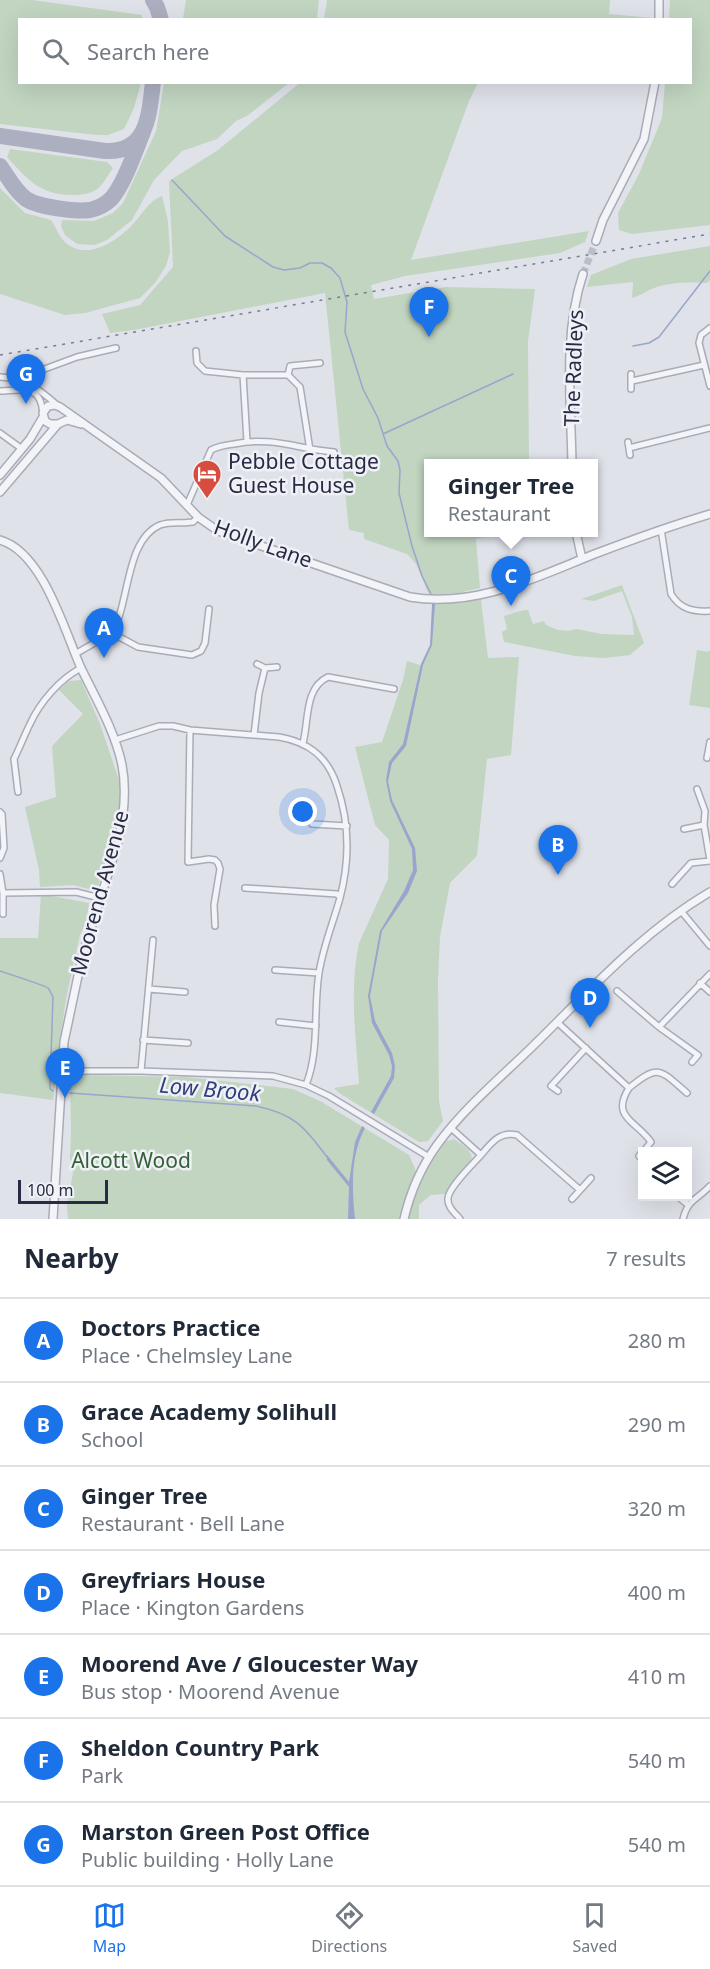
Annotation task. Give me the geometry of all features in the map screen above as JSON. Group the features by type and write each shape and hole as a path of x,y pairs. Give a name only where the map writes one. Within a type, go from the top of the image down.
{"street":[{"path":"659,0 659,18"},
{"path":"596,241 603,220 644,139 655,84"},
{"name":"The Radleys","path":"572,459 571,330 574,305 583,273"},
{"path":"710,328 701,335 699,343 710,386"},
{"path":"27,382 31,374 77,357 116,348"},
{"path":"196,351 197,363 205,371 243,375 288,375 297,382 300,387 310,450"},
{"path":"288,375 290,366 320,363"},
{"path":"632,381 704,365"},
{"path":"631,374 631,389"},
{"path":"243,375 247,441"},
{"path":"0,377 27,382 59,407 63,417 0,492"},
{"path":"0,391 34,391 42,402 43,415"},
{"path":"0,474 40,425 48,406 59,407"},
{"name":"Holly Lane","path":"59,407 161,478 198,517 218,531 410,597 436,600 472,597 582,560 661,529 710,514"},
{"name":"Holly Lane","path":"43,415 50,424 67,420 88,427"},
{"path":"629,448 710,428"},
{"path":"0,434 22,448"},
{"path":"187,505 211,450 216,447 247,441 276,441 310,450 334,452"},
{"path":"75,654 112,633 120,618 135,555 147,534 159,525 193,522 198,517"},
{"path":"661,529 671,594 675,601 688,610 710,611"},
{"path":"577,537 582,560"},
{"name":"Moorend Avenue","path":"0,540 8,542 21,552 45,584 55,603 81,668 115,740 124,776 123,815 118,842 82,957 67,1033 67,1047 62,1071 53,1219"},
{"path":"112,633 138,647 192,655 201,651 205,644 209,609"},
{"path":"257,664 265,668 277,667"},
{"path":"18,792 11,759 38,710 62,682 81,668"},
{"path":"254,735 259,693 265,668"},
{"path":"303,743 309,704 316,685 320,681 328,677 394,689"},
{"path":"115,740 159,726 291,739 303,743 322,756 331,769 343,804 347,826 347,865 319,973 313,1067 306,1085"},
{"path":"190,730 188,862 215,860 220,869 214,905 215,926"},
{"path":"706,758 710,742"},
{"path":"672,884 681,870 691,863 710,860 704,825 705,811 697,789"},
{"path":"0,812 2,814 3,849 0,858"},
{"path":"312,824 347,826"},
{"path":"684,829 704,825"},
{"path":"0,874 3,914"},
{"path":"246,888 336,894 340,897"},
{"path":"3,892 76,892 100,898"},
{"path":"404,1219 412,1194 429,1157 450,1128 612,968 681,911 710,892"},
{"path":"681,911 710,946"},
{"path":"141,1071 153,940"},
{"path":"275,970 319,973"},
{"path":"658,1027 710,974"},
{"path":"700,983 710,992"},
{"path":"149,989 185,992"},
{"path":"617,991 658,1027 698,1055 692,1062"},
{"path":"279,1022 315,1026"},
{"path":"557,1022 629,1088"},
{"path":"143,1040 188,1043"},
{"path":"558,1091 551,1086 586,1048"},
{"path":"62,1071 141,1071 273,1076 306,1085 329,1096 429,1157"},
{"path":"647,1147 651,1142 647,1135 626,1117 622,1107 622,1100 629,1088 647,1073 653,1071 664,1074 687,1093"},
{"path":"450,1128 481,1155"},
{"path":"460,1219 453,1211 448,1198 450,1191 499,1136 504,1134 518,1135 580,1190"},
{"path":"572,1199 591,1178"},
{"path":"683,1219 687,1204 710,1186"},
{"path":"683,1201 687,1204"}],"green space":[{"path":"0,0 32,0 142,15 142,18 18,18 18,84 141,84 134,108 124,129 108,135 96,135 0,124"},
{"path":"186,0 319,0 317,18 183,18"},
{"path":"327,0 610,0 609,14 652,18 324,18"},
{"path":"670,0 710,0 710,225 632,234 619,230 618,213 639,174 662,118 665,84 692,84 692,18 669,18"},
{"path":"164,84 288,84 247,116 236,121 217,139 182,151 154,180 132,220 107,240 95,245 77,244 65,235 61,226 62,220 94,221 113,213 123,203 156,131"},
{"path":"299,84 478,84 469,101 411,260 589,231 585,242 560,253 405,276 371,285 374,299 446,287 535,289 528,341 529,459 424,459 424,537 484,537 476,539 480,588 458,593 429,595 416,564 407,554 364,539 364,533 349,530 325,293 110,333 102,314 140,305 173,267 169,181 218,150"},
{"path":"10,149 107,162 113,168 96,190 82,194 62,194 43,189 28,179 7,157"},
{"path":"0,188 25,213 51,220 66,243 83,250 102,247 118,237 149,205 162,196 168,221 170,252 166,266 155,283 140,298 85,313 65,315 0,294"},
{"path":"710,246 710,280 707,283 667,285 632,298 633,282 587,287 591,275 631,259"},
{"path":"622,585 644,643 630,655 604,658 575,656 504,642 502,632 507,629 504,616 524,610 528,610 533,624 544,621 546,625 558,630 576,629 602,634 634,635 632,617 622,591 594,601 581,599"},
{"path":"481,600 488,658 519,657 511,755 487,759 477,856 450,883 440,937 438,980 439,1101 443,1121 428,1141 419,1142 334,1088 359,1084 354,1014 356,960 359,943 388,879 389,840 375,825 355,747 382,742 407,661 422,664 431,646 434,604"},
{"path":"697,650 708,652 710,650 710,708 689,705"},
{"path":"81,680 100,724 120,783 119,818 98,886 93,890 73,885 40,887 39,870 25,807 56,797 52,746 83,714 59,690 69,681"},
{"path":"41,894 89,903 66,999 53,1100 0,1093 0,938 38,938"},
{"name":"Alcott Wood","path":"81,1075 187,1077 293,1089 320,1101 409,1155 416,1171 401,1219 68,1219 67,1205 73,1173 70,1158 70,1082"},
{"path":"454,1139 469,1151 471,1162 445,1194 431,1195 419,1205 419,1219 408,1219 426,1171 445,1142"}],"water":[{"path":"432,604 435,604 432,645 423,665 406,746 392,763 388,781 392,800 415,848 417,871 408,893 382,931 370,996 375,1021 392,1053 395,1066 394,1078 374,1114 371,1112 391,1076 392,1066 389,1055 372,1023 368,996 380,931 404,891 413,870 412,849 390,801 386,780 389,762 403,744 421,664 430,645"},
{"path":"362,1126 365,1128 354,1161 353,1173 355,1219 348,1219 349,1187 327,1160 327,1155 349,1182 355,1142"}],"waterway":[{"path":"172,180 225,236 273,267 284,270 300,268 310,263 322,263 331,268 340,278 347,302 345,332 363,389 378,418 387,446 398,461 399,493 412,546 422,576 432,596"},
{"path":"633,346 649,343 659,337 710,271"},
{"path":"383,434 513,374"},
{"name":"Low Brook","path":"0,971 46,987 53,997 50,1086 53,1091"},
{"name":"Low Brook","path":"70,1093 256,1106 269,1109 297,1123 312,1137 327,1157"}],"taxiway":[{"path":"153,0 160,18"},
{"path":"0,136 105,151 119,150 130,146 144,130 153,84"},
{"path":"0,166 18,192 32,202 57,208 90,210 106,203 116,193 143,132"}],"tunnel":[{"path":"583,274 596,241"}],"railway":[{"path":"0,355 710,234"}],"place":[{"name":"Sheldon Country Park","path":"429,337"},
{"name":"Marston Green Post Office","path":"26,404"},
{"name":"Pebble Cottage Guest House","path":"207,500"},
{"name":"Ginger Tree","path":"511,606"},
{"name":"Doctors Practice","path":"104,658"},
{"name":"Grace Academy Solihull","path":"558,875"},
{"name":"Greyfriars House","path":"590,1028"},
{"name":"Moorend Ave / Gloucester Way","path":"65,1098"}]}
